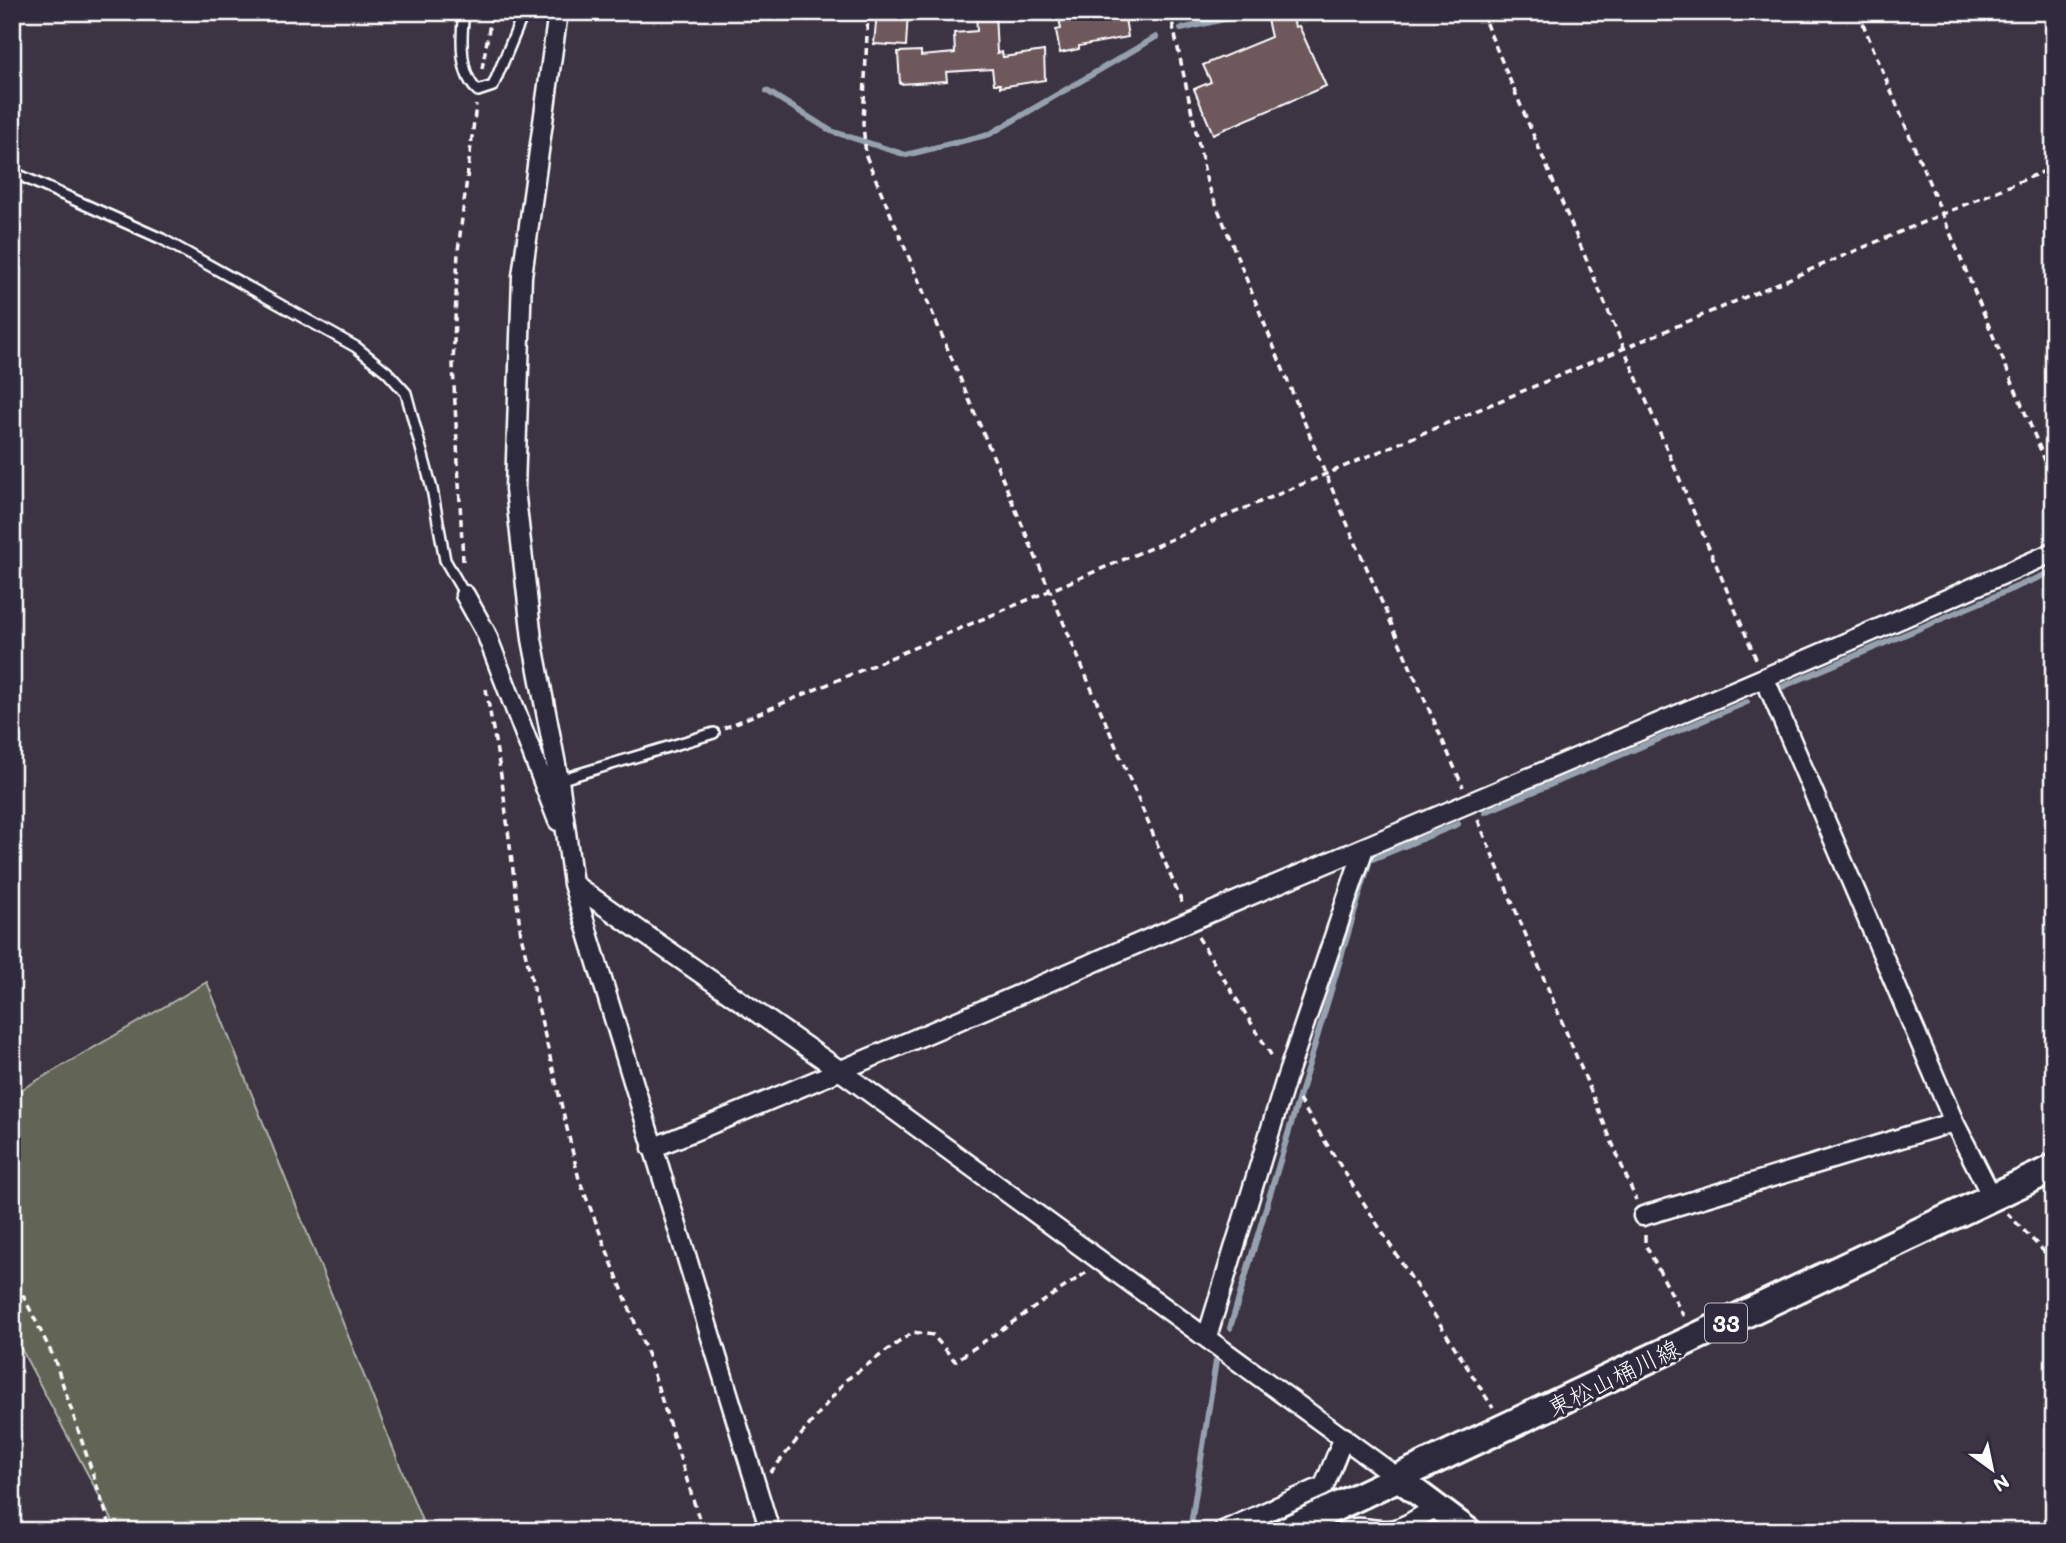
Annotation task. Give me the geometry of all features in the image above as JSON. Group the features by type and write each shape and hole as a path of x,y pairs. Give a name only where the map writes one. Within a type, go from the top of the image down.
{"main road":[{"name":"東松山桶川線","path":"1285,1531 2054,1168"}],"street":[{"path":"558,12 522,276 515,489 532,639 559,780 573,884 770,1531"},
{"path":"652,1148 842,1072 1765,679 2054,552"},
{"path":"465,595 486,633 512,708 568,847"},
{"path":"1765,679 1954,1122 1993,1199"},
{"path":"1207,1337 1286,1079 1364,848"},
{"path":"573,884 842,1072 1469,1531"},
{"path":"1643,1216 1954,1122"},
{"path":"1223,1531 1324,1486 1343,1437"},
{"path":"1343,1531 1362,1526 1385,1531 1395,1529 1437,1506"}],"lane":[{"path":"464,12 465,67 471,85 478,91 493,86 524,12"},
{"path":"12,172 162,239 356,347 387,372 406,393 429,476 445,560 465,595"},
{"path":"559,780 714,733"}],"path":[{"path":"465,595 453,365 457,251 478,91 492,12"},
{"path":"868,12 863,124 866,156 1190,922 1507,1428"},
{"path":"1170,12 1207,182 1325,472 1471,803 1643,1216 1645,1244 1694,1337"},
{"path":"1481,12 1765,679"},
{"path":"1858,12 2054,482"},
{"path":"714,733 1325,472 2054,167"},
{"path":"485,687 502,781 520,935 579,1179 648,1356 703,1531"},
{"path":"1993,1199 2054,1262"},
{"path":"757,1489 846,1380 913,1332 933,1335 955,1361 1103,1261"},
{"path":"12,1273 54,1358 112,1531"}],"green space":[{"path":"207,982 426,1531 118,1531 12,1332 12,1095"}],"building":[{"path":"877,12 908,12 906,46 874,44"},
{"path":"976,12 995,12 997,53 1002,52 1003,57 1044,51 1045,80 1000,87 1000,84 994,84 992,69 946,72 947,81 900,84 898,52 921,51 921,56 955,53 954,33 977,31"},
{"path":"1058,12 1081,12 1083,19 1124,12 1128,37 1079,46 1079,49 1060,53 1056,30 1061,29"},
{"path":"1292,12 1295,27 1299,26 1326,86 1213,134 1194,89 1211,82 1203,65 1271,37 1266,15"}],"waterway":[{"path":"1181,29 1254,12"},
{"path":"767,91 831,131 906,155 990,134 1156,37"},
{"path":"1777,689 2054,571"},
{"path":"1485,812 1747,702"},
{"path":"1230,1328 1370,860 1458,824"},
{"path":"1190,1531 1216,1361"}]}
